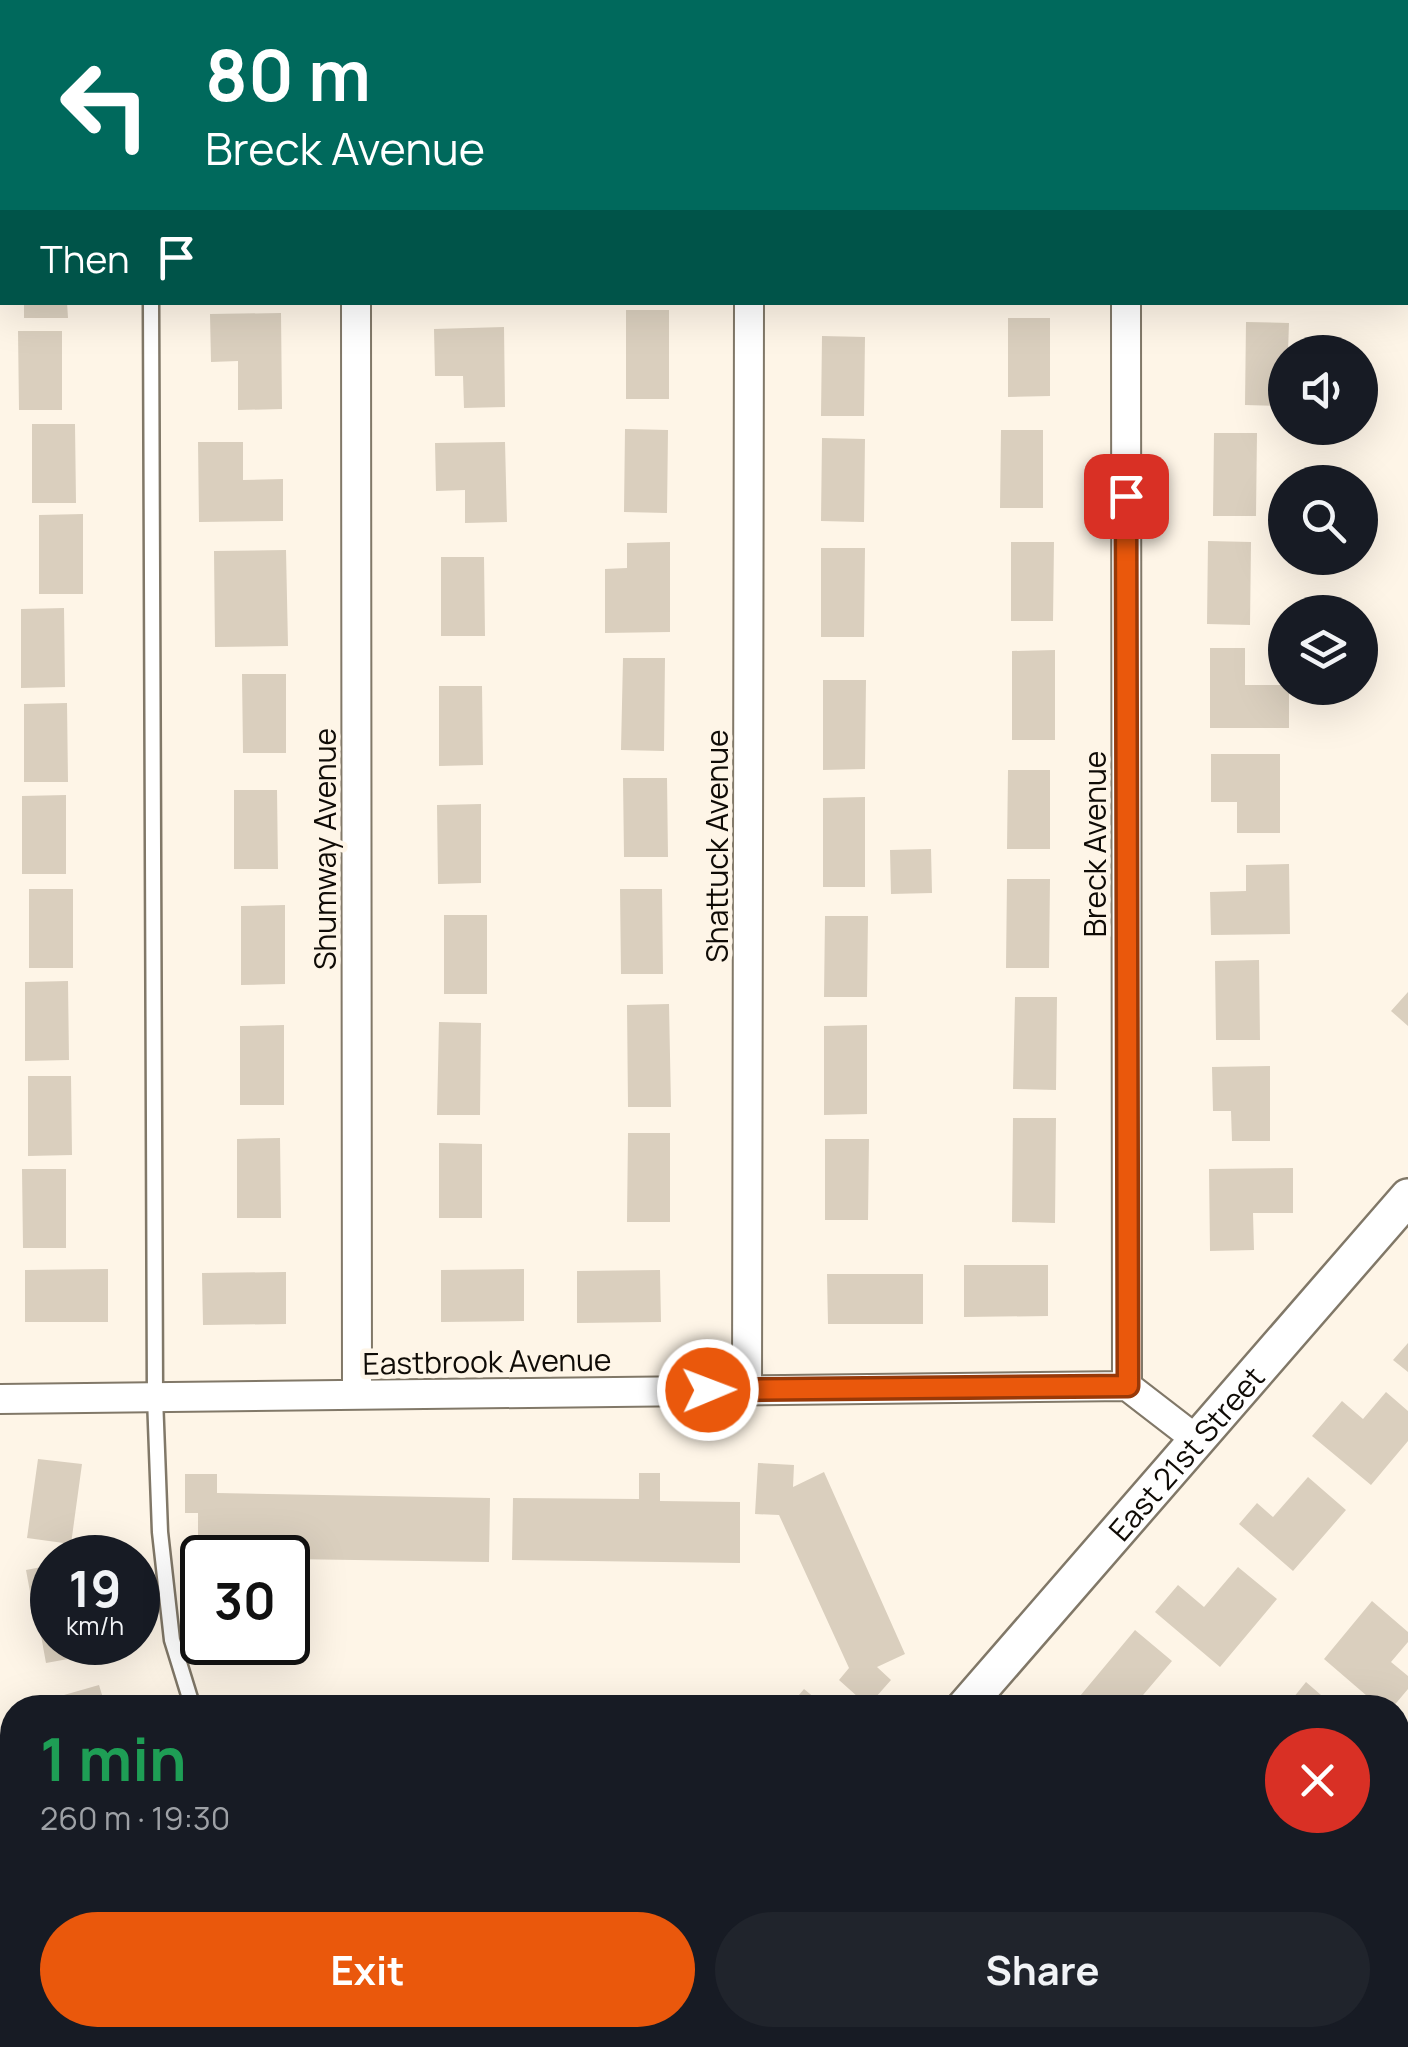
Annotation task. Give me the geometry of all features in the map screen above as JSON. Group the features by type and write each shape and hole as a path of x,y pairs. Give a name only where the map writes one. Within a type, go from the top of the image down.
{"street":[{"name":"Shumway Avenue","path":"356,305 357,1395"},
{"name":"Shattuck Avenue","path":"747,1390 749,305"},
{"name":"Breck Avenue","path":"1126,305 1128,1386"},
{"name":"East 21st Street","path":"975,1695 1408,1197"},
{"name":"Eastbrook Avenue","path":"0,1399 1128,1386"},
{"path":"1128,1386 1197,1440"}],"lane":[{"path":"150,305 155,1397 160,1532 172,1640 188,1695"}],"building":[{"path":"24,305 67,305 68,318 24,318"},
{"path":"626,310 669,310 669,399 626,399"},
{"path":"281,313 282,409 238,410 238,361 211,362 210,314"},
{"path":"1008,318 1050,318 1050,396 1008,397"},
{"path":"1246,322 1289,323 1289,335 1268,335 1268,406 1245,405"},
{"path":"504,327 505,407 464,408 463,376 435,376 434,329"},
{"path":"18,331 62,331 62,410 19,410"},
{"path":"822,336 865,337 864,416 821,416"},
{"path":"32,424 75,424 76,503 32,503"},
{"path":"625,429 668,430 667,513 624,512"},
{"path":"1001,430 1043,430 1043,508 1000,508"},
{"path":"1214,433 1257,433 1256,516 1213,516"},
{"path":"822,438 865,439 864,522 821,521"},
{"path":"198,442 243,442 243,480 283,479 283,521 199,522"},
{"path":"505,442 507,522 465,523 465,490 436,491 435,443"},
{"path":"83,514 83,594 39,594 39,515"},
{"path":"1208,541 1251,542 1250,625 1207,624"},
{"path":"670,542 670,632 605,633 605,569 627,568 627,543"},
{"path":"1011,542 1054,542 1053,621 1011,621"},
{"path":"821,548 865,548 864,637 821,637"},
{"path":"286,550 288,646 215,647 214,551"},
{"path":"441,557 484,557 485,636 441,636"},
{"path":"64,608 65,687 21,688 21,609"},
{"path":"1210,648 1245,648 1245,685 1268,685 1268,705 1289,705 1289,728 1210,728"},
{"path":"1055,650 1055,740 1012,740 1012,651"},
{"path":"623,658 665,658 664,751 621,750"},
{"path":"242,674 286,674 286,753 243,753"},
{"path":"823,680 866,680 865,769 823,770"},
{"path":"439,686 482,686 483,765 439,766"},
{"path":"67,703 68,782 24,782 24,704"},
{"path":"1211,754 1280,754 1280,833 1237,833 1237,802 1211,802"},
{"path":"1008,770 1050,770 1050,849 1007,849"},
{"path":"623,778 667,778 668,857 624,857"},
{"path":"234,790 277,790 278,869 234,869"},
{"path":"66,795 66,874 22,874 22,796"},
{"path":"865,797 865,887 823,887 823,798"},
{"path":"481,804 481,883 438,884 437,805"},
{"path":"931,849 932,893 891,894 890,850"},
{"path":"1289,864 1290,934 1211,935 1210,892 1246,891 1246,865"},
{"path":"1007,879 1050,879 1049,968 1006,968"},
{"path":"29,889 73,889 73,968 29,968"},
{"path":"620,889 662,889 663,974 621,974"},
{"path":"285,905 285,984 241,985 241,906"},
{"path":"444,915 487,915 487,994 444,994"},
{"path":"825,916 868,916 867,997 824,997"},
{"path":"1259,960 1260,1040 1216,1040 1215,961"},
{"path":"68,981 69,1060 25,1061 25,982"},
{"path":"1408,992 1408,1026 1391,1011"},
{"path":"1015,997 1057,997 1056,1090 1013,1089"},
{"path":"669,1004 671,1107 628,1107 627,1005"},
{"path":"439,1022 481,1023 480,1115 437,1115"},
{"path":"284,1025 284,1105 240,1105 240,1026"},
{"path":"867,1025 867,1114 824,1115 824,1026"},
{"path":"1270,1066 1270,1141 1232,1141 1231,1111 1213,1111 1212,1067"},
{"path":"28,1076 71,1076 72,1155 28,1156"},
{"path":"1013,1118 1056,1118 1055,1223 1012,1222"},
{"path":"628,1133 670,1133 670,1222 627,1222"},
{"path":"280,1138 281,1218 237,1218 237,1139"},
{"path":"825,1139 869,1139 868,1220 825,1220"},
{"path":"439,1143 482,1144 482,1218 439,1218"},
{"path":"1293,1168 1293,1213 1253,1213 1254,1250 1210,1251 1209,1169"},
{"path":"22,1169 66,1169 66,1248 23,1248"},
{"path":"964,1265 1048,1265 1048,1316 964,1317"},
{"path":"108,1269 108,1322 25,1322 25,1270"},
{"path":"524,1269 524,1321 441,1322 441,1270"},
{"path":"660,1270 661,1322 577,1323 577,1271"},
{"path":"286,1272 286,1324 203,1325 202,1273"},
{"path":"827,1274 923,1274 923,1324 828,1324"},
{"path":"1408,1343 1408,1372 1393,1360"},
{"path":"1386,1392 1408,1411 1408,1441 1371,1485 1312,1436 1342,1401 1363,1419"},
{"path":"38,1459 82,1464 72,1535 27,1538"},
{"path":"758,1463 794,1465 793,1487 824,1472 905,1654 877,1667 891,1680 878,1695 856,1695 839,1680 849,1668 779,1515 755,1514"},
{"path":"639,1473 660,1473 660,1501 740,1502 740,1563 512,1560 513,1498 639,1499"},
{"path":"185,1474 217,1474 217,1493 490,1498 489,1562 310,1559 310,1535 198,1535 198,1513 185,1513"},
{"path":"1308,1477 1346,1510 1293,1571 1239,1524 1257,1503 1273,1517"},
{"path":"1238,1567 1277,1599 1220,1667 1155,1612 1178,1585 1204,1607"},
{"path":"1372,1601 1408,1632 1408,1642 1391,1662 1408,1676 1408,1689 1403,1695 1366,1695 1324,1659"},
{"path":"1135,1630 1172,1661 1143,1695 1081,1695"},
{"path":"1306,1682 1321,1695 1296,1695"},
{"path":"99,1685 102,1695 64,1695"}],"route":[{"path":"708,1390 1128,1386 1126,496"}]}
